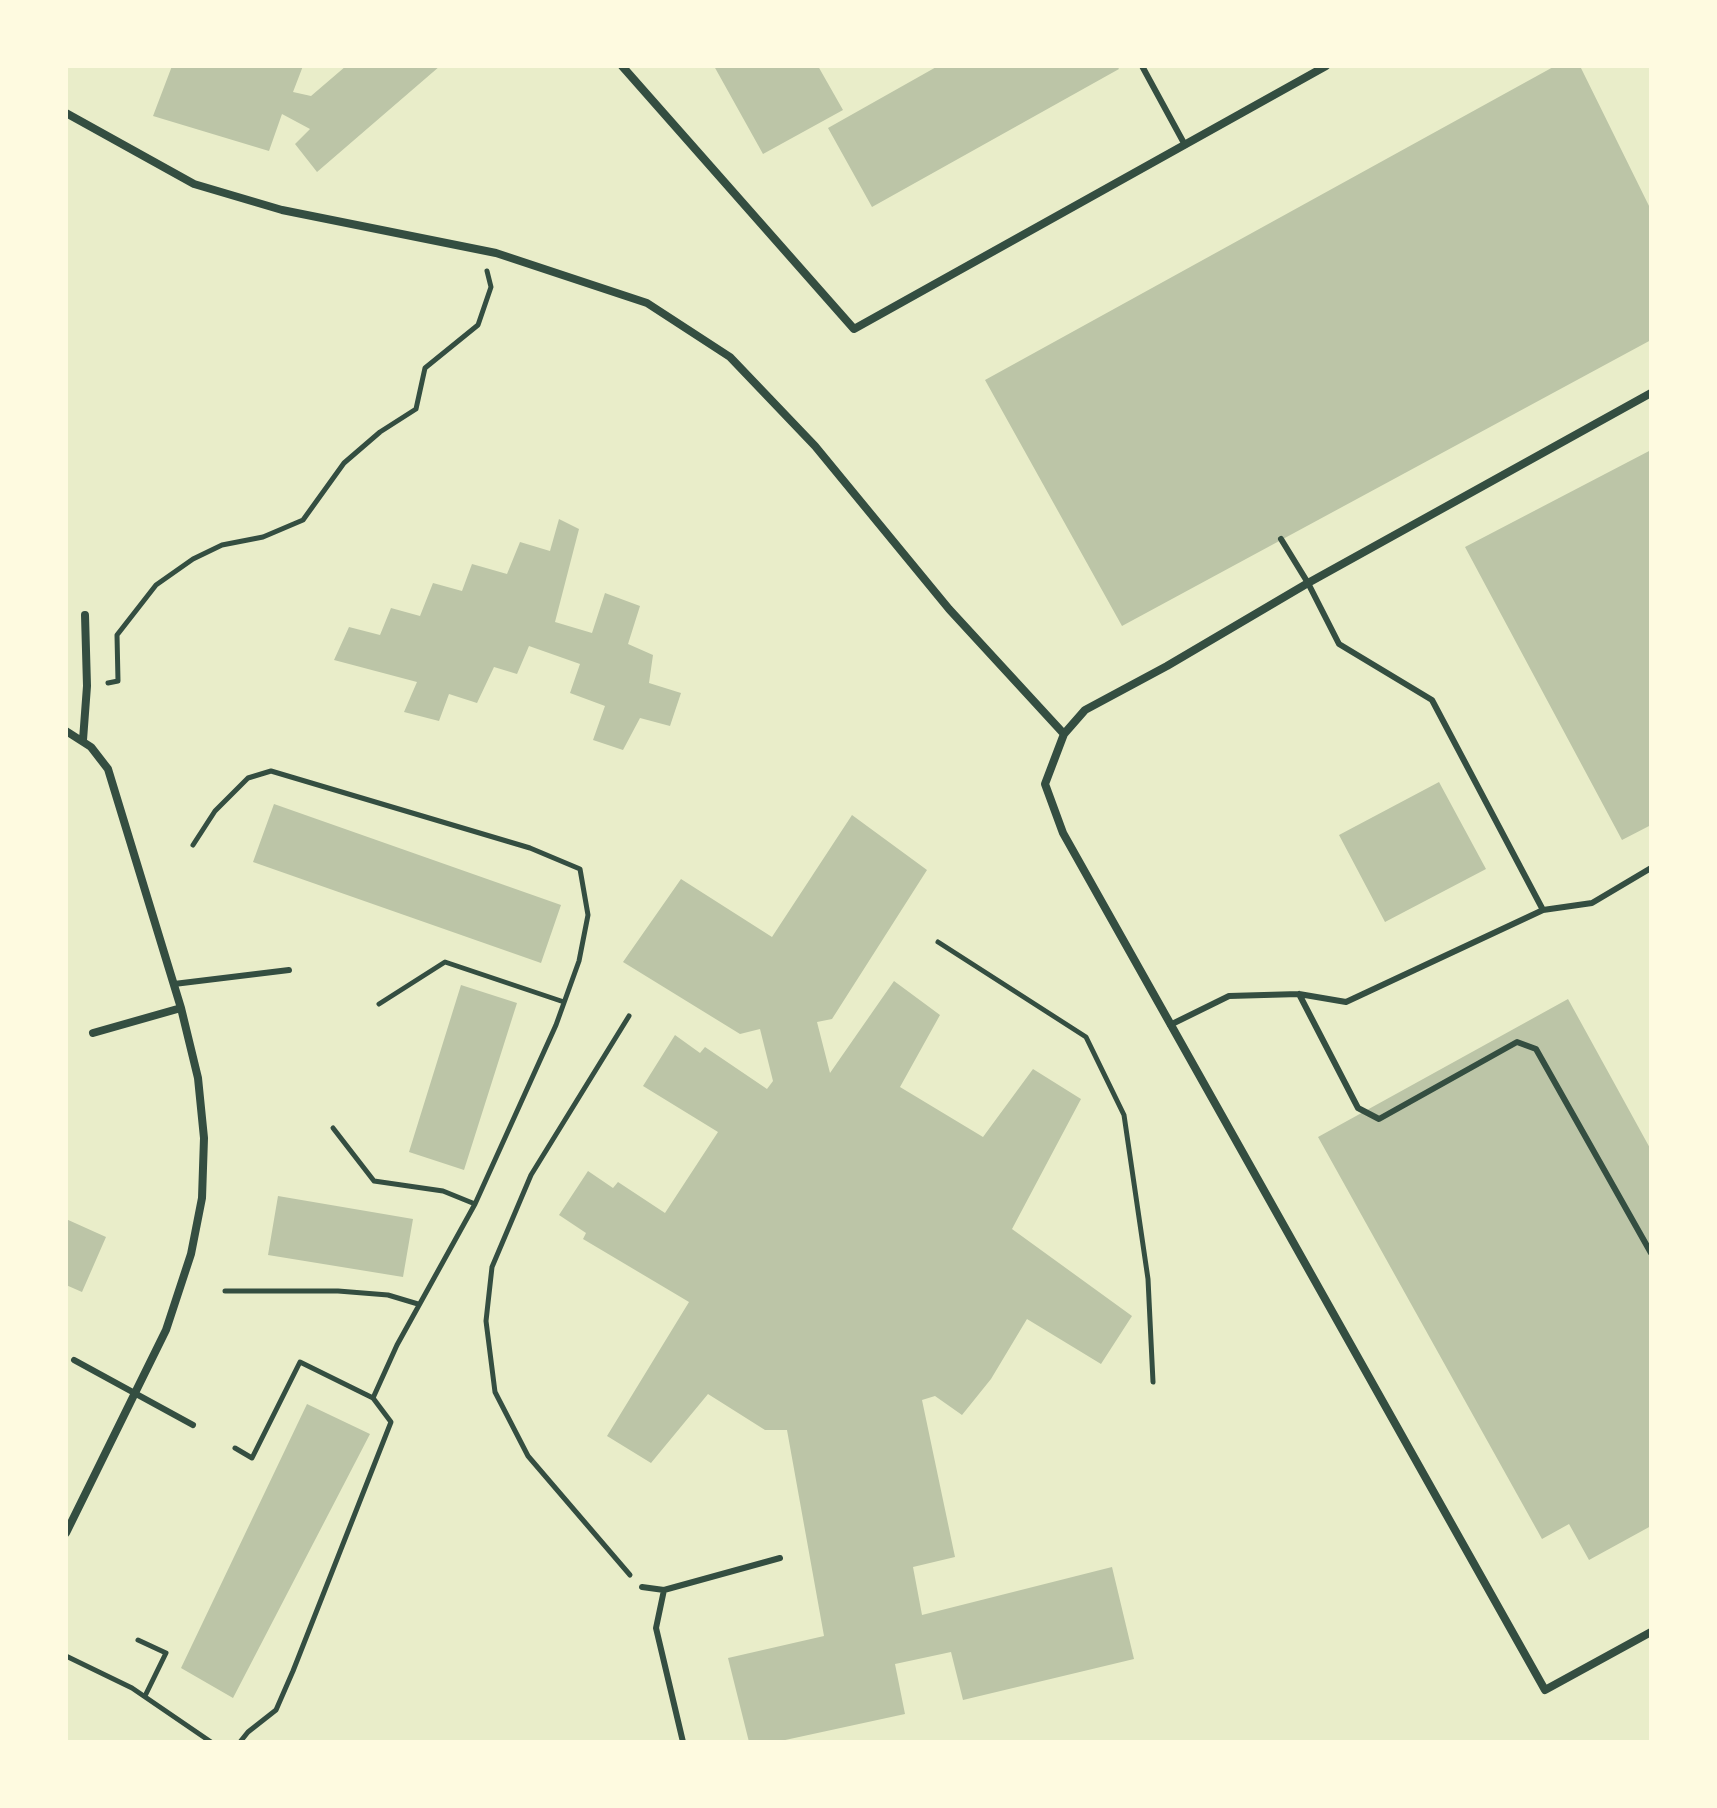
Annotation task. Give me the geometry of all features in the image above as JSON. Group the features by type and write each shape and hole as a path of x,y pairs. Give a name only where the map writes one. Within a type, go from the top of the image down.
{"street":[{"path":"622,66 854,329 1326,66"},
{"path":"66,113 194,184 282,210 482,249 647,303 730,357 815,446 949,609 1064,734"},
{"path":"1651,393 1085,710 1064,734 1045,784 1063,833 1545,1690 1651,1632"},
{"path":"83,740 87,686 85,615"},
{"path":"66,731 83,740 108,769 181,1008 198,1078 204,1138 202,1198 191,1254 166,1330 66,1533"},
{"path":"93,1033 181,1008"}],"lane":[{"path":"1142,66 1185,145"},
{"path":"1281,539 1339,644 1432,700 1543,910"},
{"path":"1170,1025 1229,996 1299,994 1346,1002 1543,910 1592,903 1651,868"},
{"path":"174,984 289,970"},
{"path":"1299,994 1358,1108 1379,1119 1517,1042 1536,1049 1651,1253"},
{"path":"74,1360 193,1425"},
{"path":"642,1587 664,1590 780,1558"},
{"path":"664,1590 656,1628 683,1742"}],"path":[{"path":"118,681 117,635 156,585 193,559 222,545 263,537 303,520 344,463 380,432 416,409 425,368 478,325 491,287 482,249"},
{"path":"193,845 215,811 248,778 271,771 530,848 580,869 588,915 579,961 564,1002 475,1204 419,1304 373,1398"},
{"path":"938,942 1086,1037 1124,1115 1148,1279 1153,1382"},
{"path":"379,1004 445,962 564,1002"},
{"path":"629,1016 531,1175 492,1267 486,1321 495,1392 528,1456 642,1587"},
{"path":"333,1128 374,1181 443,1191 475,1204"},
{"path":"225,1291 338,1291 388,1295 419,1304"},
{"path":"235,1448 252,1458 300,1362 373,1398 391,1422 276,1710 240,1742"},
{"path":"138,1640 166,1653 145,1696"},
{"path":"66,1656 145,1696 211,1742"}],"building":[{"path":"172,66 303,66 293,92 311,96 346,66 440,66 317,172 295,144 310,129 282,114 269,151 153,116"},
{"path":"714,66 818,66 843,110 763,154"},
{"path":"938,66 1117,66 1119,69 872,207 828,128"},
{"path":"1555,66 1580,66 1651,210 1651,340 1122,626 985,380"},
{"path":"1651,450 1651,825 1622,840 1465,547"},
{"path":"559,519 579,529 555,622 592,633 605,593 640,606 628,644 653,655 649,683 681,693 670,726 640,718 623,750 593,740 605,706 570,693 580,664 529,646 517,674 494,667 477,703 449,694 439,721 404,712 417,682 334,660 349,627 380,635 391,608 420,616 433,583 462,591 472,564 507,574 520,542 550,551"},
{"path":"1439,782 1486,869 1385,922 1339,835"},
{"path":"274,804 561,905 541,963 253,862"},
{"path":"852,815 927,870 832,1019 817,1022 830,1073 894,981 940,1015 900,1087 983,1137 1033,1069 1081,1099 1012,1229 1132,1316 1101,1364 1027,1319 991,1379 962,1415 935,1396 922,1400 955,1557 913,1567 922,1615 1112,1567 1134,1659 963,1700 951,1652 895,1664 905,1714 776,1742 749,1742 728,1658 824,1636 787,1430 765,1430 708,1394 651,1463 607,1436 689,1302 583,1239 586,1233 559,1215 588,1171 613,1188 618,1182 665,1213 718,1132 643,1086 675,1035 700,1053 705,1047 767,1089 773,1081 760,1029 740,1034 623,962 681,879 772,937"},
{"path":"461,985 517,1003 464,1170 409,1152"},
{"path":"1568,999 1651,1150 1651,1526 1589,1560 1569,1524 1542,1539 1318,1137"},
{"path":"278,1196 413,1219 403,1277 268,1255"},
{"path":"66,1219 106,1237 82,1292 66,1285"},
{"path":"307,1404 370,1434 233,1698 181,1668"}]}
